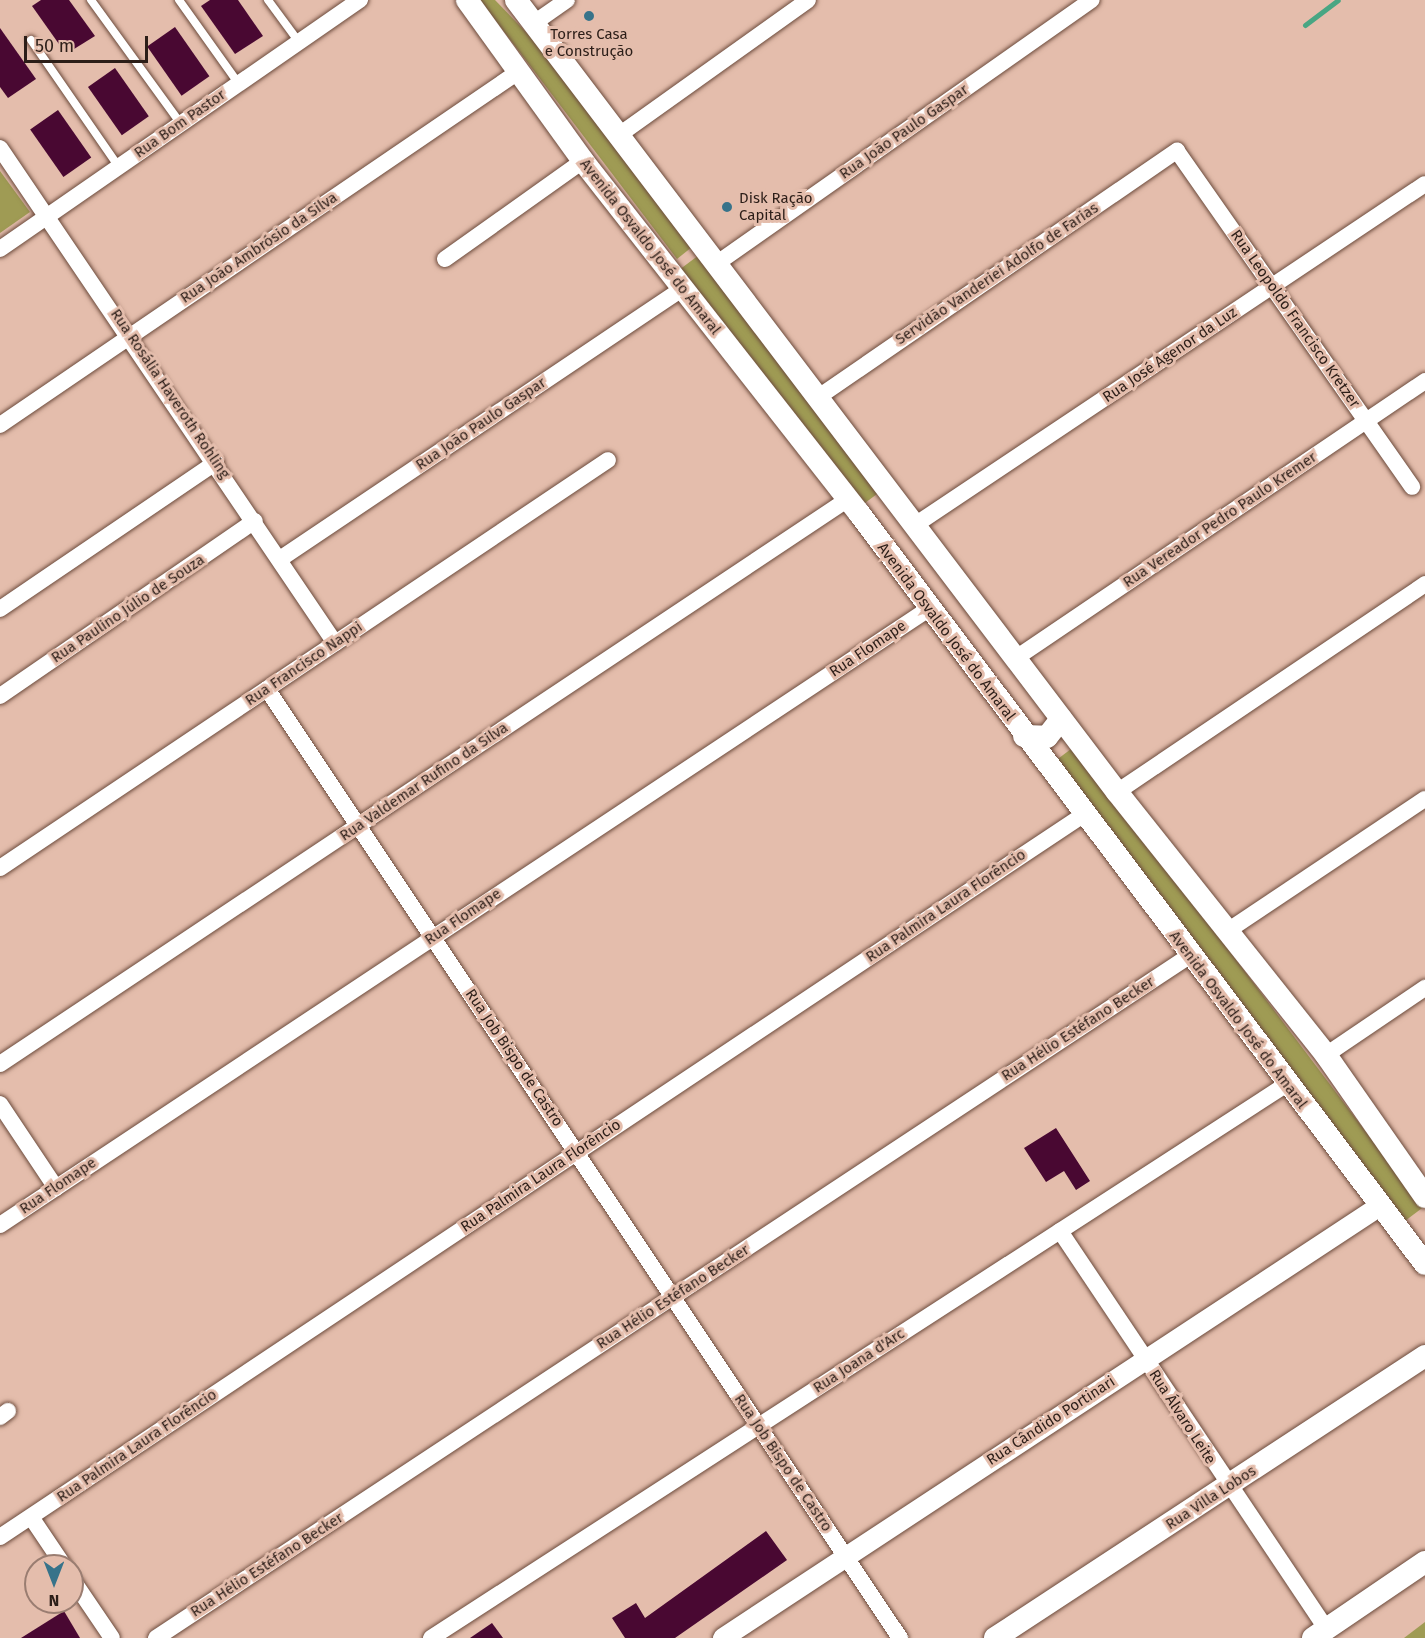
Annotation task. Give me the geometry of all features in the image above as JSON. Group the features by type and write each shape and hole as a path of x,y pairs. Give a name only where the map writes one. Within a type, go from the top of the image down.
{"main road":[{"name":"Avenida Osvaldo José do Amaral","path":"467,0 584,161 848,499 927,610 1425,1264"},
{"path":"508,0 534,23"},
{"path":"516,0 1116,792 1326,1055 1421,1184"},
{"path":"1024,736 1047,737 1061,719"},
{"name":"Rua Villa Lobos","path":"995,1638 1425,1356"},
{"path":"1320,1634 1425,1562"}],"street":[{"name":"Rua Bom Pastor","path":"0,249 360,0"},
{"path":"534,23 567,0"},
{"path":"619,135 808,0"},
{"name":"Rua João Paulo Gaspar","path":"716,264 1092,0"},
{"name":"Rua João Ambrósio da Silva","path":"0,425 518,72"},
{"name":"Rua Rosália Haveroth Rohling","path":"0,148 216,462 335,643"},
{"name":"Rua Leopoldo Francisco Kretzer","path":"1177,151 1412,487"},
{"name":"Servidão Vanderiei Adolfo de Farias","path":"817,398 1177,151"},
{"path":"445,259 584,161"},
{"name":"Rua José Agenor da Luz","path":"915,525 1425,184"},
{"name":"Rua João Paulo Gaspar","path":"280,559 682,289"},
{"name":"Rua Vereador Pedro Paulo Kremer","path":"1016,658 1425,381"},
{"name":"Rua Francisco Nappi","path":"0,868 608,460"},
{"path":"0,609 216,462"},
{"name":"Rua Valdemar Rufino da Silva","path":"0,1064 848,499"},
{"name":"Rua Paulino Júlio de Souza","path":"0,696 255,521"},
{"path":"1116,792 1425,584"},
{"name":"Rua Flomape","path":"0,1225 927,610"},
{"name":"Rua Job Bispo de Castro","path":"267,689 900,1638"},
{"path":"1226,932 1425,799"},
{"name":"Rua Palmira Laura Florêncio","path":"0,1537 1083,815"},
{"name":"Rua Hélio Estéfano Becker","path":"156,1638 1190,956"},
{"path":"1326,1055 1425,988"},
{"name":"Rua Joana d'Arc","path":"431,1638 1287,1084"},
{"path":"0,1104 56,1188"},
{"name":"Rua Cândido Portinari","path":"723,1638 1380,1206"},
{"name":"Rua Álvaro Leite","path":"1060,1231 1320,1634"},
{"path":"31,1517 56,1554"},
{"path":"84,1596 112,1638"}],"lane":[{"path":"90,0 181,124"},
{"path":"179,0 239,84"},
{"path":"268,0 299,42"},
{"path":"31,39 119,166"}],"shaded area":[{"path":"480,0 495,0 550,57 692,247 677,259"},
{"path":"0,171 30,212 0,233"},
{"path":"699,255 878,493 860,507 681,269"},
{"path":"1075,746 1423,1208 1405,1221 1057,759"},
{"path":"1425,1622 1425,1638 1404,1638"}],"building":[{"path":"41,0 69,0 95,36 66,54 32,6"},
{"path":"210,0 238,0 263,36 235,54 201,6"},
{"path":"175,27 209,76 182,96 147,47"},
{"path":"0,28 36,79 8,98 0,87"},
{"path":"115,68 149,116 122,135 88,87"},
{"path":"58,110 91,158 63,177 30,130"},
{"path":"1056,1128 1090,1181 1076,1190 1064,1171 1046,1182 1024,1148"},
{"path":"766,1531 787,1560 675,1638 625,1638 612,1618 636,1603 645,1618"},
{"path":"59,1614 66,1614 80,1638 21,1638"},
{"path":"492,1623 503,1638 470,1638"}],"waterway":[{"path":"1305,25 1338,0"}],"place":[{"name":"Torres Casa e Construção","path":"589,16"},
{"name":"Disk Ração Capital","path":"727,207"}]}
